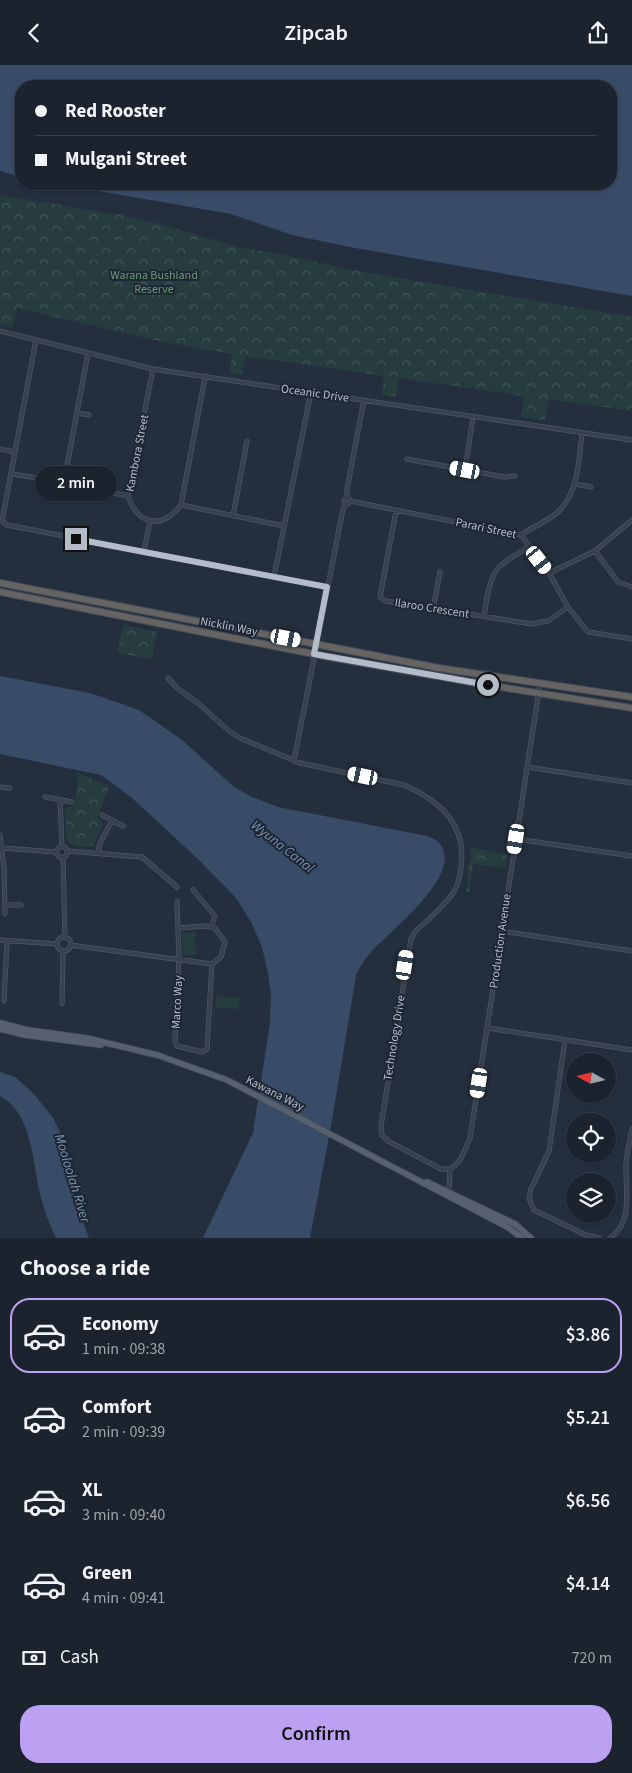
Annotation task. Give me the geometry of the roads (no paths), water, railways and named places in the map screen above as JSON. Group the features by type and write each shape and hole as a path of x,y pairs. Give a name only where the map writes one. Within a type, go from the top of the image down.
{"highway":[{"name":"Nicklin Way","path":"0,583 439,668 632,697"},
{"name":"Nicklin Way","path":"0,592 314,654 632,708"}],"main road":[{"name":"Kawana Way","path":"0,1023 28,1030 86,1038 131,1048 198,1068 255,1093 509,1228 522,1238"},
{"name":"Kawana Way","path":"0,1029 25,1035 131,1048"},
{"name":"Kawana Way","path":"404,1172 449,1191 515,1224 531,1238"}],"street":[{"name":"Oceanic Drive","path":"0,331 153,369 632,440"},
{"path":"36,340 2,521 7,525 327,587"},
{"path":"64,482 88,353"},
{"name":"Kambora Street","path":"150,521 142,518 132,506 128,496 153,369"},
{"path":"144,552 150,521 164,519 174,514 181,505 205,377"},
{"path":"274,577 310,392"},
{"path":"294,761 343,509 348,501 347,489 364,400"},
{"path":"76,413 89,415"},
{"path":"465,470 473,417"},
{"path":"521,535 560,510 575,484 582,433"},
{"path":"232,515 247,441"},
{"path":"0,449 15,452"},
{"path":"407,459 504,477 515,476"},
{"path":"12,474 64,482 128,496"},
{"path":"575,484 591,487"},
{"name":"Parari Street","path":"348,501 521,535 549,573 568,607 588,632 632,639"},
{"path":"181,505 284,526"},
{"name":"Ilaroo Crescent","path":"396,511 380,597 385,601 532,625 548,621 568,607"},
{"path":"549,573 595,551 632,520"},
{"path":"484,617 495,573 501,566 528,547"},
{"path":"595,551 618,582 632,587"},
{"path":"433,609 440,572"},
{"name":"Technology Drive","path":"168,678 177,688 198,703 228,731 240,738 294,761 395,783 413,789 444,809 450,817 462,846 458,884 452,896 415,932 408,947 381,1126 382,1135 388,1141 441,1169 450,1169"},
{"name":"Production Avenue","path":"450,1169 456,1166 470,1138 540,683"},
{"path":"526,767 632,783"},
{"path":"0,787 10,789"},
{"path":"45,797 72,802"},
{"path":"60,800 62,846 67,851 142,857 177,887"},
{"path":"102,815 122,826"},
{"path":"98,853 100,843 112,821"},
{"path":"0,835 4,867 5,914"},
{"path":"516,839 632,856"},
{"path":"56,852 58,847 62,846"},
{"path":"2,847 56,852 58,856 63,857"},
{"path":"65,938 63,857 66,856 67,851"},
{"path":"178,928 211,927 215,916 193,891"},
{"path":"177,901 179,959"},
{"path":"5,905 21,905"},
{"name":"Marco Way","path":"70,945 212,964 221,957 225,942 215,928 211,927"},
{"path":"502,931 632,951"},
{"path":"57,944 59,940 65,938"},
{"path":"63,951 69,949 70,945 70,941 65,938"},
{"path":"0,940 57,944"},
{"path":"4,1001 7,941"},
{"path":"57,944 63,951 62,1004"},
{"name":"Marco Way","path":"179,959 174,1041 177,1046 202,1052 207,1049 212,964"},
{"path":"488,1027 632,1050"},
{"path":"565,1040 549,1151 531,1189 529,1198 534,1210 586,1235 599,1238"},
{"path":"610,1238 621,1233 631,1217 626,1167 632,1129"},
{"path":"449,1191 450,1169"}],"water":[{"path":"0,65 632,65 632,296 355,248 292,235 231,214 93,190 617,190 617,80 15,80 15,175 0,171"},
{"name":"Wyuna Canal","path":"0,676 90,693 139,710 182,740 234,787 252,797 278,807 427,836 437,841 444,853 443,868 435,884 408,916 371,952 356,975 310,1238 203,1238 253,1133 270,1023 271,996 268,973 262,947 251,922 236,898 198,859 131,797 101,775 0,754"},
{"path":"0,1072 15,1077 34,1094 53,1118 66,1144 71,1165 75,1200 89,1238 56,1238 42,1200 33,1154 25,1126 11,1104 0,1096"}],"park label":[{"name":"Warana Bushland Reserve","path":"154,282"}],"water label":[{"name":"Mooloolah River","path":"73,1178"}]}
